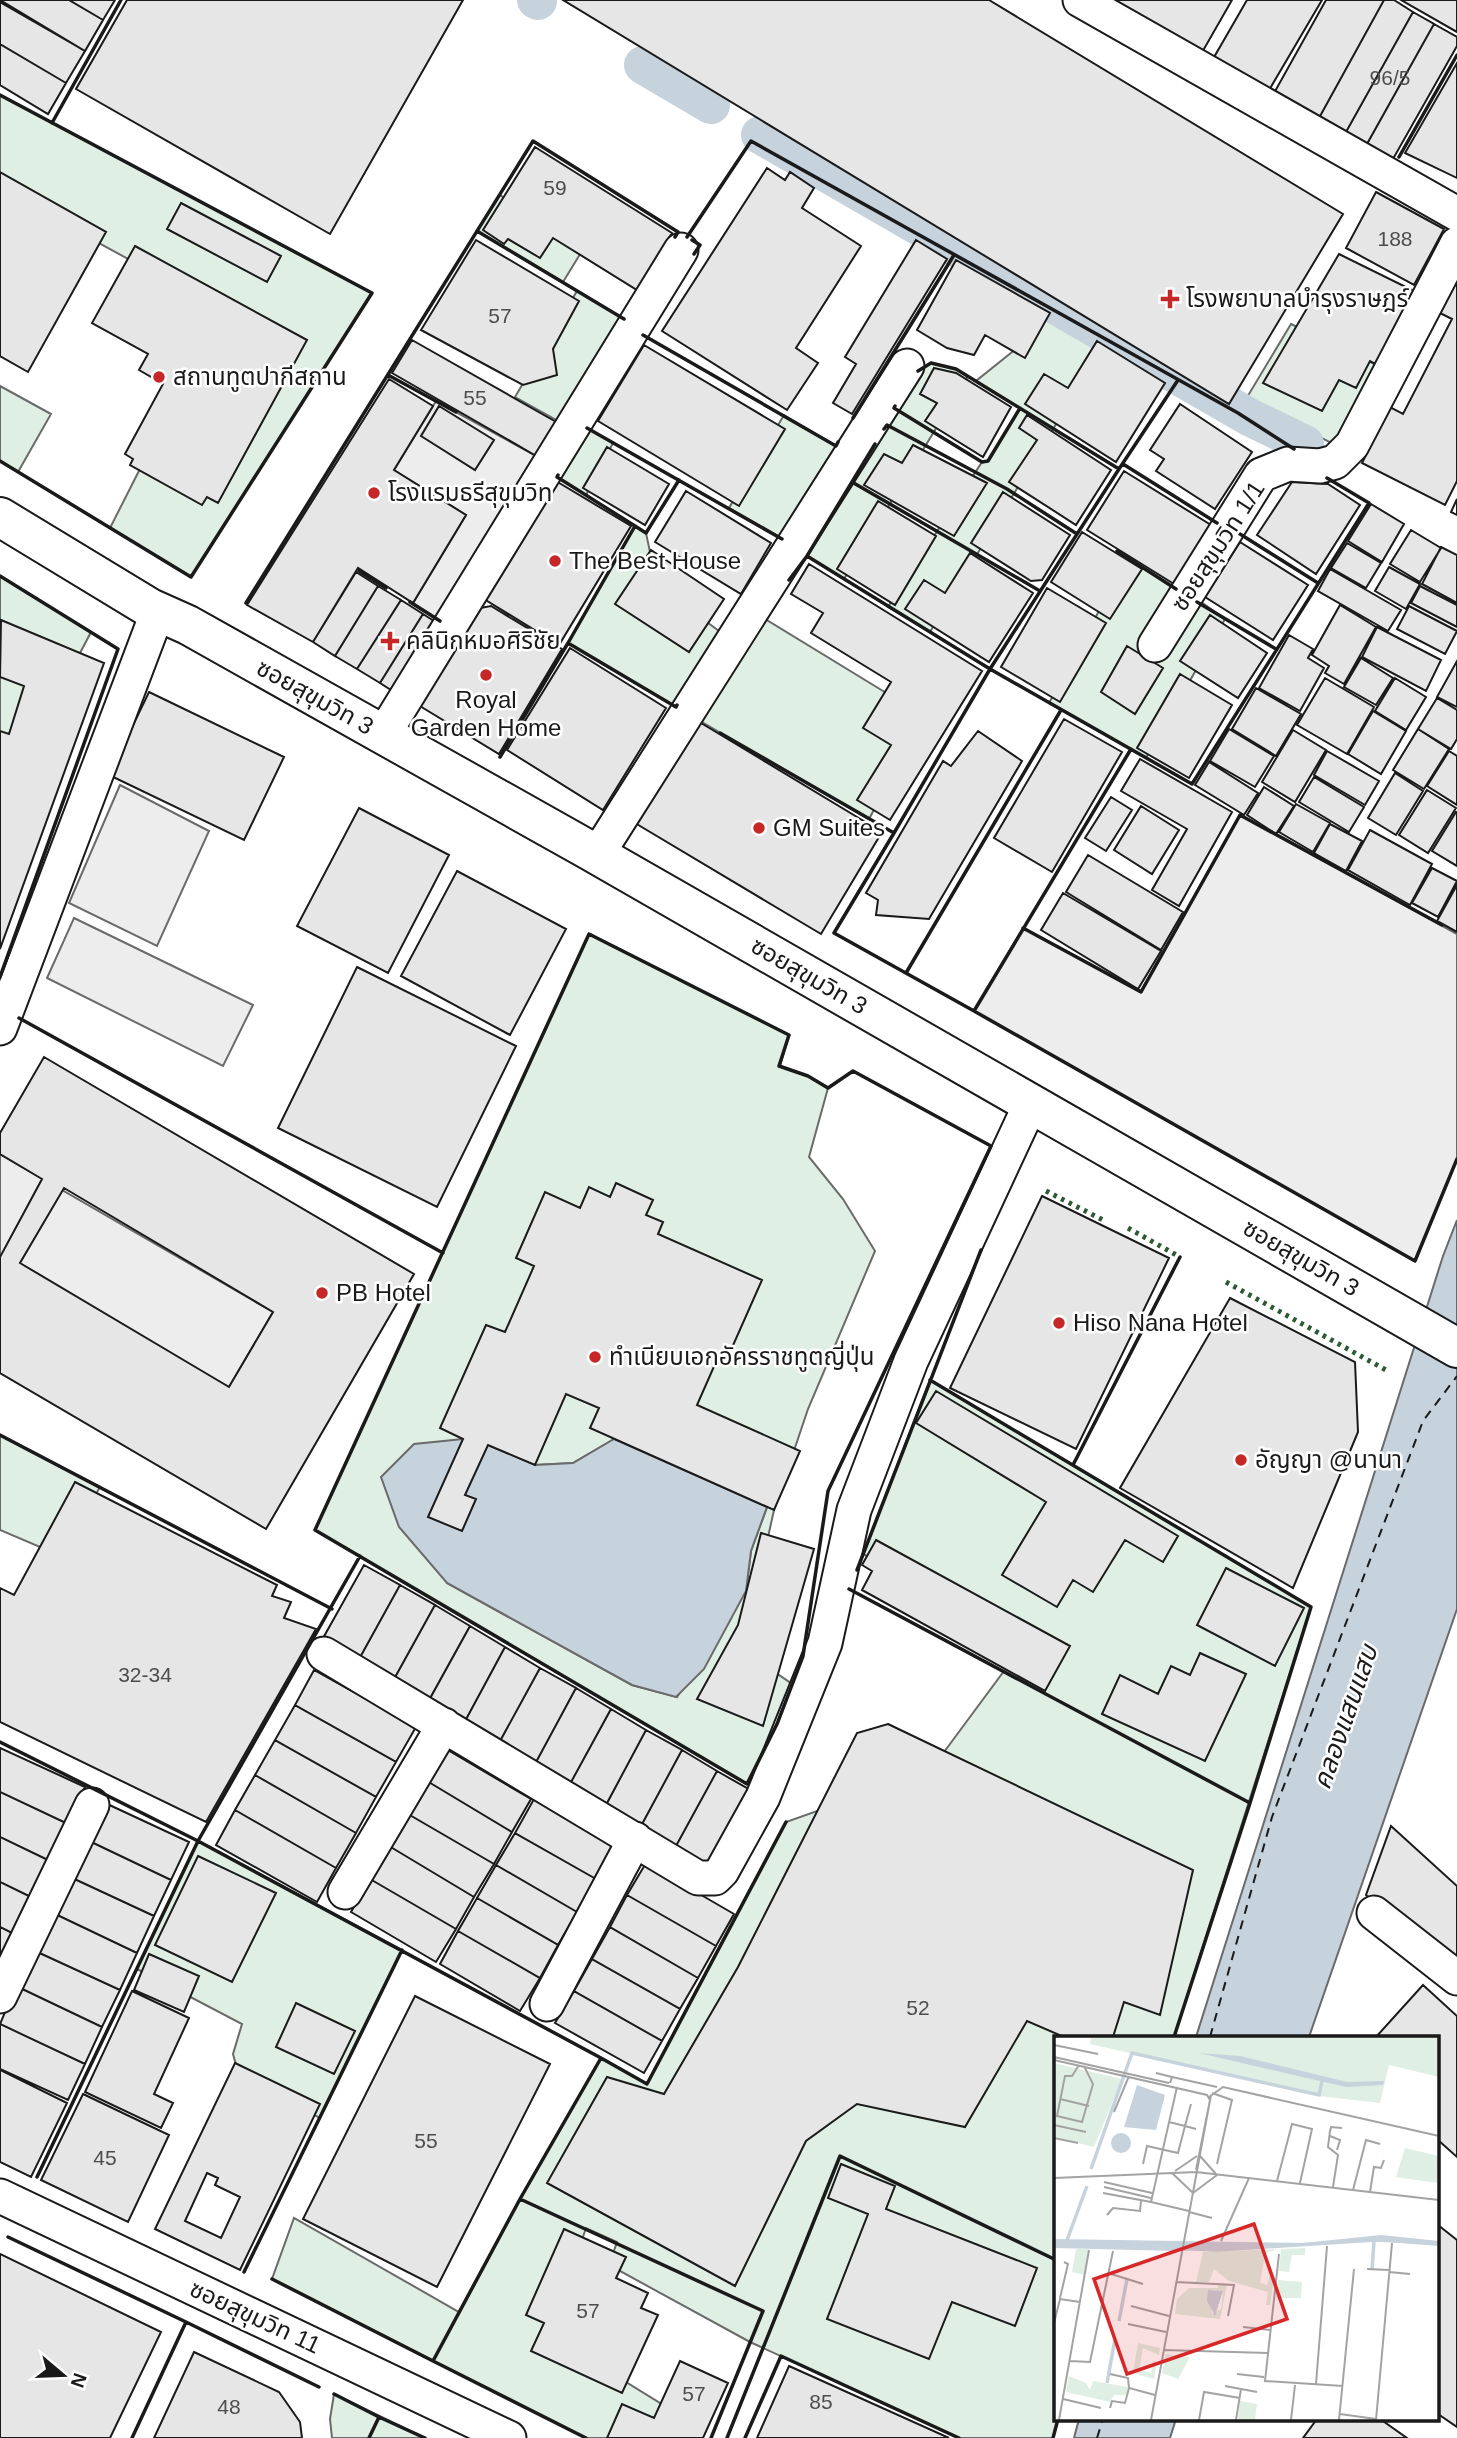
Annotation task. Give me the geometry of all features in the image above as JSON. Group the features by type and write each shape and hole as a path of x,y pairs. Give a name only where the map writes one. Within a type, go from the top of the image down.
{"street":[{"path":"1080,0 1457,214"},
{"name":"ซอยสุขุมวิท 1/1","path":"1155,645 1261,475 1289,464 1320,466 1335,462 1352,445 1457,244"},
{"path":"383,735 681,250"},
{"path":"597,855 906,366"},
{"name":"ซอยสุขุมวิท 3","path":"0,517 158,611 188,625 597,855 1457,1348"},
{"path":"0,1028 158,611"},
{"path":"324,1654 698,1878 715,1878 722,1871 763,1797 825,1643 854,1510 911,1361 1031,1103"},
{"path":"345,1892 444,1725"},
{"path":"0,1996 92,1805"},
{"path":"547,2004 635,1839"},
{"path":"1374,1913 1457,1978"},
{"name":"ซอยสุขุมวิท 11","path":"0,2196 509,2438"}],"green space":[{"path":"0,95 372,293 191,577 110,528 144,461 291,348 0,189"},
{"path":"500,195 582,251 563,282 477,231"},
{"path":"577,291 624,319 560,422 515,397"},
{"path":"1044,305 1107,340 930,632 888,607 982,462 988,461 1020,408 976,381 1022,344"},
{"path":"1291,324 1383,368 1339,447 1246,399"},
{"path":"931,363 956,369 968,376 844,579 807,556 887,425 915,373"},
{"path":"0,386 51,414 18,472 0,461"},
{"path":"784,415 836,446 783,539 729,508"},
{"path":"587,428 613,443 586,495 557,477"},
{"path":"635,526 646,533 657,585 723,634 676,707 568,643"},
{"path":"1131,552 1225,619 1146,758 1049,703"},
{"path":"0,576 91,632 0,806"},
{"path":"762,617 924,716 869,819 695,718"},
{"path":"589,934 789,1035 780,1066 808,1076 828,1088 809,1157 843,1199 875,1251 808,1409 774,1510 743,1650 792,1684 777,1724 747,1784 315,1530","holes":["614,1439 767,1507 751,1551 746,1591 677,1697 632,1685 447,1583 488,1445 535,1465 573,1463"]},
{"path":"930,1380 1311,1607 1174,2036 1054,2036 1054,2420 1058,2420 1053,2438 959,2438 750,2342 609,2265 617,2242 586,2228 550,2335 676,2413 665,2438 586,2438 272,2279 294,2218 459,2312 601,2058 647,2084 786,1822 930,1771 1004,1671 1027,1683 1040,1648 863,1554"},
{"path":"0,1435 100,1487 61,1556 0,1530"},
{"path":"198,1841 402,1950 320,2118 238,2072 233,2054 242,2024 137,1969"},
{"path":"334,2394 425,2438 332,2438 330,2419"}],"shaded area":[{"path":"436,401 538,457 443,622 413,603 466,515 394,470"},
{"path":"120,785 209,831 157,946 69,903"},
{"path":"1240,815 1457,934 1457,1159 1415,1261 974,1011 1023,928 1141,991"},
{"path":"74,918 253,1005 223,1066 47,978"},
{"path":"0,1154 273,1312 229,1387 0,1257"}],"water":[{"name":"คลองแสนแสบ","path":"1457,1220 1457,1609 1309,2036 1196,2036 1443,1256"},
{"path":"463,1439 488,1445 535,1465 573,1463 614,1439 767,1507 751,1551 746,1591 704,1669 676,1697 632,1685 447,1583 399,1527 381,1477 414,1444"},
{"path":"1079,2420 1176,2420 1170,2438 1074,2438"}],"building":[{"path":"0,0 69,0 103,20 85,51"},
{"path":"69,0 115,0 103,20"},
{"path":"127,0 463,0 330,234 76,89"},
{"path":"563,0 989,0 1343,214 1229,404"},
{"path":"1103,0 1232,0 1200,56"},
{"path":"1247,0 1322,0 1268,92 1213,59"},
{"path":"1326,0 1384,0 1319,118 1274,93"},
{"path":"1384,0 1394,0 1413,12 1346,132 1319,118"},
{"path":"1401,0 1457,0 1457,32"},
{"path":"0,2 85,51 66,83 0,44"},
{"path":"1413,12 1434,24 1367,144 1346,132"},
{"path":"1434,24 1457,37 1457,46 1393,159 1367,144"},
{"path":"0,44 66,83 48,114 0,85"},
{"path":"1457,63 1457,178 1405,153"},
{"path":"535,147 672,233 637,290 553,238 540,258 508,239 504,244 483,230"},
{"path":"767,168 785,180 790,172 814,188 802,208 861,246 796,348 818,363 787,410 662,331"},
{"path":"0,172 106,232 28,372 0,356"},
{"path":"1376,192 1444,229 1414,285 1346,248"},
{"path":"181,203 281,256 267,282 167,229"},
{"path":"476,240 579,301 553,349 557,375 523,385 421,330"},
{"path":"916,240 947,259 852,414 833,403 856,364 845,357"},
{"path":"135,246 307,340 218,503 207,497 202,505 130,465 133,459 125,454 163,384 139,370 148,354 92,323"},
{"path":"1339,254 1416,292 1383,368 1370,361 1356,388 1339,380 1322,411 1263,383"},
{"path":"956,260 1050,313 1025,358 985,335 974,355 947,348 917,330"},
{"path":"1457,266 1457,481 1445,505 1362,463 1390,407 1403,414 1452,319 1434,310"},
{"path":"412,340 558,423 538,457 392,373"},
{"path":"1097,341 1165,383 1116,462 1025,404 1044,374 1068,388"},
{"path":"644,345 785,429 739,506 598,421"},
{"path":"934,368 956,373 1011,407 983,457 925,421 937,403 920,394"},
{"name":"โรงแรมธรีสุขุมวิท","path":"389,379 433,406 394,470 466,515 413,603 358,568 313,642 247,605"},
{"path":"1180,404 1252,452 1215,509 1156,471 1164,459 1150,450"},
{"path":"439,406 494,440 475,470 421,436"},
{"path":"1027,415 1111,470 1076,525 1009,482 1037,440 1019,428"},
{"path":"913,445 987,483 954,536 864,485 884,454 902,463"},
{"path":"607,447 669,484 645,525 583,488"},
{"path":"1124,471 1211,525 1174,584 1087,530"},
{"name":"The Best House","path":"551,478 631,526 559,645 479,596"},
{"path":"1292,482 1328,484 1360,505 1316,574 1257,535"},
{"path":"686,491 771,543 741,594 655,542"},
{"path":"1003,492 1070,535 1042,580 1031,581 971,543"},
{"path":"1457,499 1457,515 1451,512"},
{"path":"1457,499 1457,515 1451,512"},
{"path":"878,501 936,536 895,605 837,569"},
{"path":"1371,504 1404,524 1382,562 1348,541"},
{"path":"1411,530 1441,548 1420,582 1390,564"},
{"path":"1082,532 1142,569 1110,619 1051,582"},
{"path":"1240,542 1308,585 1273,640 1205,597"},
{"path":"1347,543 1381,563 1366,588 1331,568"},
{"path":"1441,547 1457,555 1457,603 1422,584"},
{"path":"651,550 724,599 689,652 615,604"},
{"path":"970,553 1033,593 989,662 905,609 924,580 945,593"},
{"path":"809,564 982,671 890,820 857,800 891,745 863,728 891,682 811,633 823,613 791,594"},
{"path":"1389,567 1420,584 1406,609 1375,591"},
{"path":"1330,569 1401,610 1388,631 1318,591"},
{"path":"356,572 378,586 335,656 313,642"},
{"path":"378,586 401,600 357,669 335,656"},
{"path":"1420,586 1457,605 1457,627 1411,603"},
{"path":"1047,588 1106,623 1060,702 1001,667"},
{"name":"คลินิกหมอศิริชัย","path":"401,600 423,614 380,683 357,669"},
{"path":"1340,605 1376,627 1344,684 1325,673 1329,666 1312,655"},
{"name":"Royal Garden Home","path":"491,606 562,649 499,754 410,700 464,611"},
{"path":"1409,606 1457,631 1445,654 1397,629"},
{"path":"423,614 445,628 402,697 380,683"},
{"path":"1210,615 1267,653 1238,698 1180,661"},
{"path":"1,620 104,663 0,949 0,731 9,734 24,686 0,677"},
{"path":"1377,627 1441,660 1426,691 1362,657"},
{"path":"1289,635 1313,649 1308,658 1324,668 1300,711 1259,688"},
{"path":"1127,646 1163,668 1135,714 1101,692"},
{"path":"570,648 666,708 603,810 507,750"},
{"path":"1361,658 1393,678 1376,705 1344,687"},
{"path":"1457,661 1457,707 1437,697"},
{"path":"1180,674 1232,705 1189,778 1137,748"},
{"path":"1325,678 1374,707 1347,754 1297,725"},
{"path":"1395,678 1426,697 1406,730 1375,711"},
{"path":"1256,688 1301,714 1276,756 1232,729"},
{"path":"149,692 284,757 244,840 109,775"},
{"path":"1437,698 1457,710 1457,739 1451,749 1418,729"},
{"path":"1373,711 1406,731 1381,774 1348,754"},
{"path":"1064,719 1122,752 1052,872 994,838"},
{"name":"GM Suites","path":"696,720 882,832 821,934 635,823"},
{"path":"1229,729 1274,756 1255,787 1210,761"},
{"path":"1418,729 1449,749 1424,789 1393,770"},
{"path":"1293,730 1326,750 1295,802 1262,782"},
{"path":"978,731 1022,761 929,919 876,915 878,900 866,893 943,761 951,766"},
{"path":"1327,751 1379,781 1365,805 1314,775"},
{"path":"1449,751 1457,756 1457,805 1427,786"},
{"path":"1140,759 1232,812 1179,906 1152,890 1187,829 1121,791"},
{"path":"1209,762 1258,793 1244,815 1195,785"},
{"path":"1395,773 1423,791 1396,835 1368,818"},
{"path":"1314,777 1364,807 1349,832 1299,802"},
{"path":"1264,787 1294,806 1276,834 1247,815"},
{"path":"1427,790 1456,808 1428,853 1399,835"},
{"path":"1111,797 1132,810 1106,851 1085,838"},
{"path":"1296,804 1330,823 1313,852 1279,832"},
{"path":"1141,806 1179,830 1152,874 1114,850"},
{"path":"359,808 449,855 388,973 297,926"},
{"path":"1457,812 1457,866 1432,851"},
{"path":"1330,824 1362,841 1346,871 1314,853"},
{"path":"1370,830 1432,864 1410,905 1348,870"},
{"path":"1088,855 1183,912 1161,950 1066,892"},
{"path":"1432,868 1457,881 1438,917 1412,903"},
{"path":"457,871 566,929 510,1035 401,976"},
{"path":"1457,885 1457,932 1437,921"},
{"path":"1063,893 1161,951 1138,989 1041,930"},
{"path":"357,967 516,1046 437,1207 278,1128"},
{"name":"PB Hotel","path":"44,1057 414,1274 266,1529 0,1373 0,1257 42,1179 0,1154 0,1133","holes":["64,1188 273,1312 229,1387 20,1263"]},
{"name":"ทำเนียบเอกอัครราชทูตญี่ปุ่น","path":"616,1183 653,1200 646,1215 663,1222 658,1234 762,1280 727,1359 719,1355 697,1405 800,1451 774,1510 590,1428 599,1408 566,1394 535,1465 488,1445 465,1495 476,1499 462,1531 428,1517 463,1439 440,1428 486,1325 505,1332 534,1266 516,1258 545,1192 580,1208 589,1187 610,1197"},
{"name":"Hiso Nana Hotel","path":"1042,1196 1169,1258 1076,1449 950,1388"},
{"name":"อัญญา @นานา","path":"1230,1298 1355,1362 1358,1432 1293,1588 1120,1488"},
{"path":"936,1391 1178,1536 1163,1562 1125,1540 1093,1592 1073,1580 1057,1607 1002,1575 1046,1502 916,1423"},
{"path":"75,1482 277,1585 272,1596 291,1602 284,1618 316,1629 206,1822 0,1722 0,1588 14,1595"},
{"path":"761,1533 814,1549 763,1726 697,1699 738,1625"},
{"path":"876,1540 1070,1646 1045,1691 862,1590 872,1571 862,1565"},
{"path":"364,1565 400,1585 358,1661 322,1640"},
{"path":"1226,1568 1304,1608 1275,1666 1197,1625"},
{"path":"400,1585 435,1605 393,1681 358,1661"},
{"path":"435,1605 470,1626 428,1702 393,1681"},
{"path":"470,1626 505,1647 464,1723 428,1702"},
{"path":"505,1647 540,1668 499,1743 464,1723"},
{"path":"1200,1653 1246,1674 1205,1761 1102,1714 1120,1675 1158,1694 1171,1666 1190,1675"},
{"path":"540,1668 576,1688 535,1764 499,1743"},
{"path":"314,1670 416,1727 396,1762 295,1705"},
{"path":"576,1688 611,1709 570,1784 535,1764"},
{"path":"295,1705 396,1762 376,1797 275,1740"},
{"path":"611,1709 646,1730 606,1805 570,1784"},
{"path":"888,1724 1193,1870 1160,2015 1124,2002 1113,2036 1062,2036 1027,2021 965,2127 857,2104 806,2141 735,2286 547,2183 607,2077 664,2094 738,1967 857,1733"},
{"path":"646,1730 682,1750 641,1826 606,1805"},
{"path":"275,1740 376,1797 356,1833 255,1775"},
{"path":"0,1748 85,1787 68,1824 0,1792"},
{"path":"446,1749 531,1799 512,1832 427,1781"},
{"path":"682,1750 717,1771 676,1846 641,1826"},
{"path":"717,1771 752,1791 711,1866 676,1846"},
{"path":"255,1775 356,1833 336,1868 235,1810"},
{"path":"427,1781 512,1832 494,1864 408,1814"},
{"path":"0,1792 68,1824 50,1861 0,1837"},
{"path":"534,1799 615,1846 596,1879 515,1833"},
{"path":"103,1802 189,1842 171,1880 85,1839"},
{"path":"235,1810 336,1868 317,1902 216,1845"},
{"path":"408,1814 494,1864 474,1897 389,1846"},
{"path":"1391,1826 1457,1886 1457,1964 1454,1968 1366,1895"},
{"path":"515,1833 596,1879 577,1912 496,1865"},
{"path":"0,1837 50,1861 33,1898 0,1882"},
{"path":"85,1839 171,1880 154,1916 68,1876"},
{"path":"389,1846 474,1897 456,1929 370,1879"},
{"path":"198,1856 276,1893 232,1982 155,1945"},
{"path":"646,1863 734,1914 716,1946 627,1895"},
{"path":"496,1865 577,1912 558,1945 477,1898"},
{"path":"68,1876 154,1916 137,1953 51,1912"},
{"path":"370,1879 456,1929 436,1962 351,1912"},
{"path":"0,1882 33,1898 16,1935 0,1927"},
{"path":"627,1895 716,1946 698,1978 610,1927"},
{"path":"477,1898 558,1945 540,1978 458,1931"},
{"path":"51,1912 137,1953 120,1990 33,1950"},
{"path":"0,1927 16,1935 0,1968"},
{"path":"610,1927 698,1978 680,2009 592,1959"},
{"path":"458,1931 540,1978 520,2011 440,1964"},
{"path":"33,1950 120,1990 102,2027 16,1986"},
{"path":"149,1954 199,1976 184,2012 134,1990"},
{"path":"592,1959 680,2009 662,2041 574,1991"},
{"path":"1423,1985 1457,2016 1457,2157 1440,2142 1440,2036 1377,2036"},
{"path":"16,1986 102,2027 85,2064 0,2024"},
{"path":"132,1991 189,2018 154,2094 173,2103 161,2128 85,2092"},
{"path":"574,1991 662,2041 644,2073 555,2023"},
{"path":"415,1996 550,2064 437,2287 303,2219"},
{"path":"296,2003 355,2031 334,2074 276,2047"},
{"path":"0,2024 85,2064 68,2100 0,2069"},
{"path":"235,2063 320,2104 240,2270 155,2229","holes":["207,2173 218,2178 215,2185 240,2197 221,2238 185,2221"]},
{"path":"0,2070 67,2103 31,2177 0,2162"},
{"path":"83,2094 169,2135 128,2222 41,2180"},
{"path":"841,2164 895,2186 886,2209 1037,2268 1015,2326 952,2302 929,2359 827,2319 868,2214 828,2198"},
{"path":"1440,2227 1457,2240 1457,2427 1440,2415"},
{"path":"564,2229 626,2257 616,2278 648,2293 641,2308 658,2315 622,2393 531,2351 544,2323 526,2315"},
{"path":"0,2254 161,2332 110,2438 0,2438"},
{"path":"194,2352 279,2392 300,2422 302,2438 154,2438"},
{"path":"680,2361 728,2383 703,2438 607,2438 622,2404 654,2418"},
{"path":"789,2366 949,2438 757,2438"},
{"path":"1316,2420 1381,2420 1407,2438 1303,2438"}],"waterway":[{"path":"643,65 711,105"},
{"path":"760,135 1251,418 1305,444"}],"ferry route":[{"path":"1210,2036 1272,1817 1423,1421 1457,1376"},
{"path":"1097,2438 1103,2420"}],"hedge":[{"path":"1046,1191 1105,1221"},
{"path":"1128,1228 1180,1257"},
{"path":"1226,1282 1386,1370"}],"wall":[{"path":"52,123 121,0"},
{"path":"1399,157 1457,55"},
{"path":"0,95 372,293 191,577 0,461"},
{"path":"246,603 533,141 678,232 675,237"},
{"path":"687,237 751,141 1238,413 1294,449"},
{"path":"477,231 624,319"},
{"path":"692,240 700,245 694,254"},
{"path":"853,418 954,255"},
{"path":"643,335 836,446 838,442"},
{"path":"918,371 931,363 956,369 1119,469 1178,380"},
{"path":"388,375 456,412"},
{"path":"895,406 894,408 982,462 988,461 1020,408"},
{"path":"884,429 887,425 1007,489 1077,534"},
{"path":"587,428 782,539"},
{"path":"789,580 807,556 875,444"},
{"path":"1123,464 1217,523"},
{"path":"807,556 990,669 1119,469"},
{"path":"558,475 557,477 635,526 568,643 676,707 677,705"},
{"path":"720,733 894,833 990,669 1192,784 1369,503 1327,478"},
{"path":"635,526 646,533 679,480"},
{"path":"852,482 1040,591"},
{"path":"1240,534 1318,583"},
{"path":"1117,551 1176,589"},
{"path":"359,571 386,588"},
{"path":"0,576 118,649 0,977"},
{"path":"410,602 440,621"},
{"path":"1197,602 1276,649"},
{"path":"500,757 568,643"},
{"path":"906,973 1061,710"},
{"path":"894,833 834,933 974,1011 1131,749"},
{"path":"1023,928 1141,992 1240,815 1442,925"},
{"path":"589,934 789,1035 779,1066 808,1076 828,1088 853,1071 991,1146 828,1491 803,1656 777,1724 747,1784 315,1530 589,934"},
{"path":"974,1011 1415,1261 1457,1159"},
{"path":"19,1018 443,1253"},
{"path":"857,1570 981,1250"},
{"path":"1073,1465 1180,1257"},
{"path":"930,1380 1311,1607 1250,1803"},
{"path":"0,1435 332,1609"},
{"path":"360,1556 198,1841 601,2058 520,2199 763,2311 711,2438"},
{"path":"849,1589 1250,1803 1174,2036"},
{"path":"0,1742 198,1841 37,2177"},
{"path":"601,2058 647,2084 786,1822"},
{"path":"244,2272 402,1950"},
{"path":"727,2438 840,2156 1054,2259"},
{"path":"272,2279 433,2361 520,2199"},
{"path":"8,2237 186,2322 132,2438"},
{"path":"186,2322 319,2387"},
{"path":"745,2438 781,2356 959,2438"},
{"path":"433,2361 586,2438"},
{"path":"334,2394 379,2417"},
{"path":"369,2438 379,2417 425,2438"},
{"path":"1053,2438 1058,2420"}],"place":[{"name":"โรงพยาบาลบำรุงราษฎร์","path":"1170,299"},
{"name":"สถานทูตปากีสถาน","path":"159,377"},
{"name":"โรงแรมธรีสุขุมวิท","path":"374,493"},
{"name":"The Best House","path":"555,561"},
{"name":"คลินิกหมอศิริชัย","path":"390,641"},
{"name":"Royal Garden Home","path":"486,675"},
{"name":"GM Suites","path":"759,828"},
{"name":"PB Hotel","path":"322,1293"},
{"name":"Hiso Nana Hotel","path":"1059,1323"},
{"name":"ทำเนียบเอกอัครราชทูตญี่ปุ่น","path":"595,1357"},
{"name":"อัญญา @นานา","path":"1241,1460"}]}
